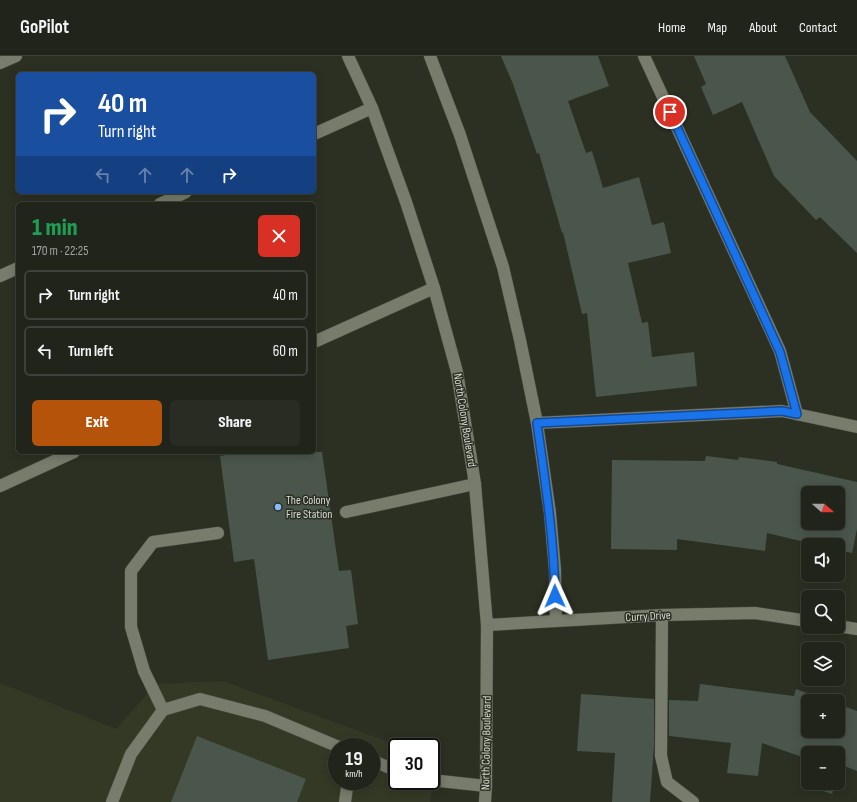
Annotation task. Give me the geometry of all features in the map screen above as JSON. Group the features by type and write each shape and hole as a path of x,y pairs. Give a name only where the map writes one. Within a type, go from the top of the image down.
{"street":[{"path":"0,63 16,56"},
{"name":"North Colony Boulevard","path":"348,56 372,108 406,202 434,288 458,372 475,484 487,625 485,802"},
{"path":"430,56 460,135 503,267 520,340 537,423 550,513 555,570 556,621"},
{"path":"644,56 780,352 797,414"},
{"path":"316,133 372,108"},
{"path":"164,202 182,194"},
{"path":"0,276 16,269"},
{"path":"316,341 434,288"},
{"path":"537,423 782,411 857,427"},
{"path":"0,486 70,454"},
{"path":"346,512 475,484"},
{"path":"163,710 144,671 130,627 131,571 153,542 218,533"},
{"name":"Curry Drive","path":"487,625 662,615 754,613 801,620"},
{"path":"662,615 661,756 667,782 692,802"},
{"path":"845,627 857,629"},
{"path":"112,802 131,754 163,710 200,699 265,716 328,742"},
{"path":"440,781 486,786"},
{"path":"345,802 347,790"}],"shaded area":[{"path":"223,681 378,738 328,738 328,790 380,790 380,739 388,742 388,790 432,790 430,802 0,802 0,683 116,729 156,684"}],"building":[{"path":"501,56 598,56 609,86 568,101 586,153 592,151 603,188 639,177 652,225 664,222 671,253 628,263 642,323 648,322 652,357 694,352 697,386 596,397 587,313 582,314 563,232 562,233 539,153 537,154 513,84"},
{"path":"694,56 785,56 810,112 857,161 857,253 820,217 816,220 774,176 742,102 713,115 701,87 706,84"},
{"name":"The Colony Fire Station","path":"316,452 322,452 339,571 351,570 358,624 346,626 349,648 268,660 254,559 234,562 220,456 233,454 316,454"},
{"path":"706,456 738,460 739,457 777,462 777,464 857,482 857,529 852,553 845,552 845,538 801,538 801,541 767,533 765,551 677,539 677,550 611,549 612,460 705,461"},
{"path":"700,684 794,696 796,689 809,694 801,694 801,738 845,738 845,707 857,711 857,771 845,766 845,746 801,746 801,757 762,743 758,776 727,773 731,743 669,736 669,700 698,701"},
{"path":"581,694 654,699 654,745 650,802 612,802 615,753 577,751"},
{"path":"197,736 306,779 297,802 171,802"},
{"path":"820,790 833,790 832,794"}],"place":[{"name":"The Colony Fire Station","path":"278,507"}],"route":[{"path":"555,596 555,570 550,513 537,423 782,411 797,414 780,352 670,112"}]}
